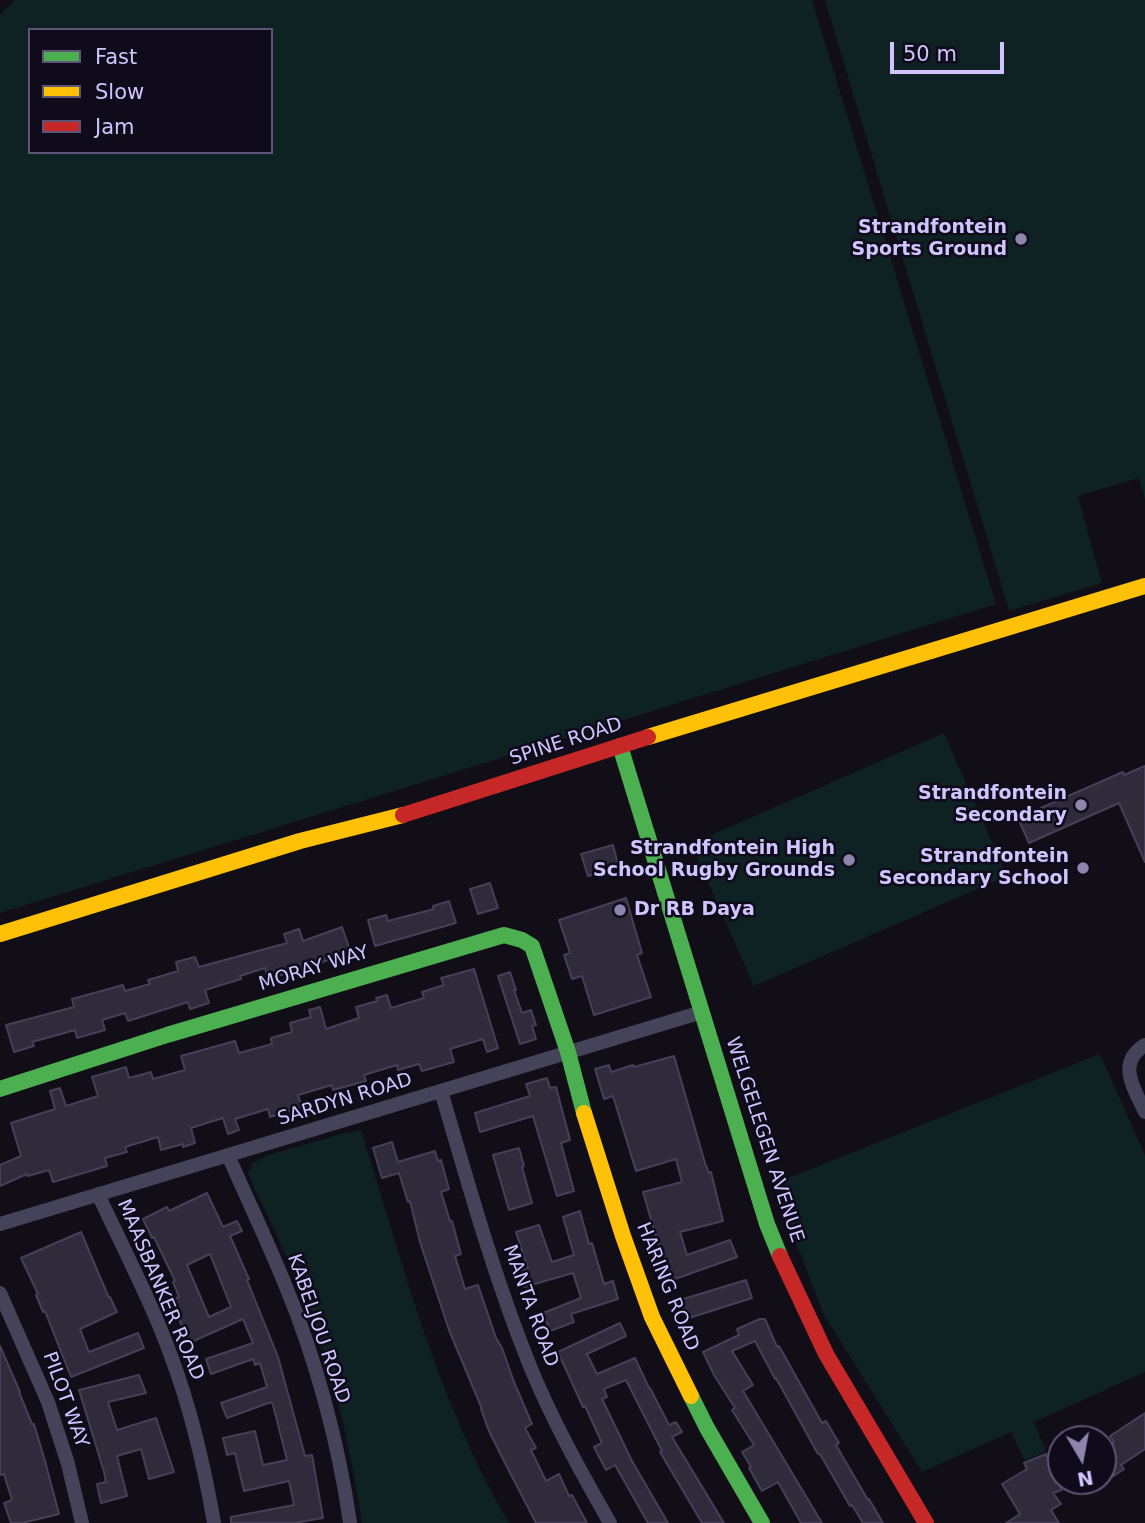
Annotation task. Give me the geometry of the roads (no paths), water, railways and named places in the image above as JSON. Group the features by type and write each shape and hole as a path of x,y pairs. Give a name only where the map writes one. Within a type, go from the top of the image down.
{"street":[{"name":"SPINE ROAD","path":"0,934 300,841 407,814 1145,586"},
{"name":"WELGELEGEN AVENUE","path":"620,746 767,1224 787,1274 827,1354 926,1523"},
{"name":"MORAY WAY","path":"0,1088 504,935 525,940 532,946 568,1052"},
{"name":"SARDYN ROAD","path":"0,1224 702,1012"},
{"path":"1145,1045 1132,1057 1129,1073 1145,1112"},
{"name":"HARING ROAD","path":"568,1052 623,1237 652,1317 707,1428 762,1523"},
{"name":"MANTA ROAD","path":"441,1091 493,1261 530,1367 552,1416 610,1523"},
{"name":"KABELJOU ROAD","path":"228,1155 287,1289 307,1347 331,1427 350,1523"},
{"name":"MAASBANKER ROAD","path":"98,1194 144,1290 171,1356 203,1461 214,1523"},
{"name":"PILOT WAY","path":"0,1293 48,1402 68,1464 82,1523"}],"place":[{"name":"Strandfontein Sports Ground","path":"1021,239"},
{"name":"Strandfontein Secondary","path":"1081,805"},
{"name":"Strandfontein High School Rugby Grounds","path":"849,860"},
{"name":"Strandfontein Secondary School","path":"1083,868"},
{"name":"Dr RB Daya","path":"620,910"}]}
